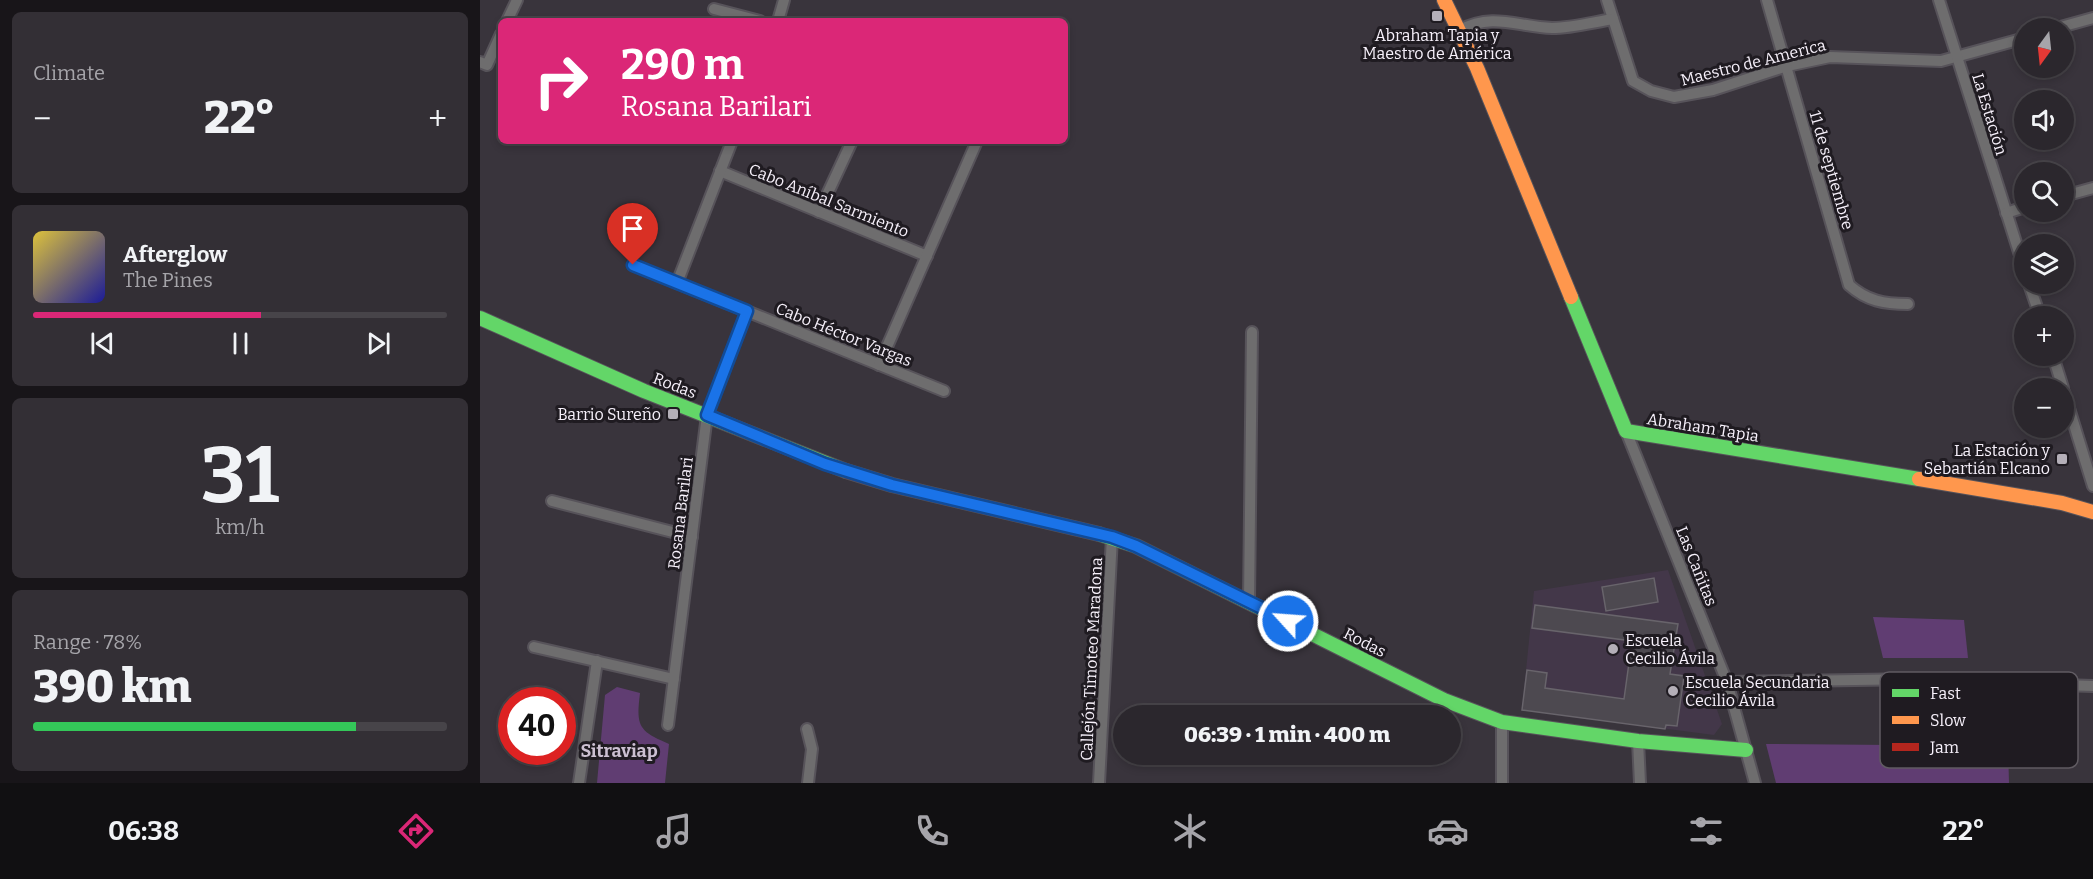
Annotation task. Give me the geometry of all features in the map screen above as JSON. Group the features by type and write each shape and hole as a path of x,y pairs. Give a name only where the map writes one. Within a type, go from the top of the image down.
{"street":[{"path":"508,18 517,0"},
{"path":"779,18 784,0"},
{"name":"Abraham Tapia","path":"1444,0 1460,30 1626,431 2062,503 2093,512"},
{"path":"1460,30 1476,21 1487,20 1554,28 1613,19 1607,0"},
{"name":"11 de septiembre","path":"1767,0 1849,285 1862,297 1885,304 1908,304"},
{"name":"La Estación","path":"1939,0 2014,237"},
{"path":"714,9 748,18"},
{"path":"2074,23 2093,18"},
{"name":"Maestro de America","path":"1613,19 1633,81 1651,91 1674,97 1713,90 1787,66 1830,57 1921,61 1957,58 2014,41"},
{"path":"480,62 487,65 498,41"},
{"path":"677,283 731,144"},
{"path":"819,212 851,144"},
{"path":"879,365 976,144"},
{"name":"Cabo Aníbal Sarmiento","path":"720,171 927,256"},
{"path":"2074,193 2093,188"},
{"path":"2006,213 2014,210"},
{"name":"Cabo Héctor Vargas","path":"633,265 944,391"},
{"name":"Rosana Barilari","path":"668,725 707,415 747,311"},
{"name":"Rodas","path":"480,318 644,391 825,464 892,485 1112,537 1136,546 1444,700 1502,722 1638,741 1746,750"},
{"path":"1249,602 1252,332"},
{"path":"2074,425 2093,486"},
{"name":"Las Cañitas","path":"1626,431 1728,682 1755,783"},
{"path":"552,501 692,537"},
{"name":"Callejón Timoteo Maradona","path":"1100,783 1112,537"},
{"path":"534,646 674,679"},
{"path":"579,783 597,661"},
{"path":"1728,682 1880,680"},
{"path":"2078,685 2093,686"},
{"path":"1502,722 1502,783"},
{"path":"807,729 812,748 808,783"},
{"path":"1638,741 1640,783"}],"shaded area":[{"name":"Escuela Cecilio Ávila","path":"1668,570 1722,724 1714,735 1522,710 1534,591"},
{"path":"1873,617 1964,620 1968,658 1883,658"},
{"path":"617,687 640,693 638,713 641,726 651,735 669,744 665,783 597,783 605,695"},
{"path":"1766,744 1880,745 1880,768 2009,768 2009,783 1776,783"}],"building":[{"path":"1654,578 1658,602 1606,611 1602,587"},
{"path":"1535,605 1678,624 1670,674 1684,676 1677,726 1666,725 1665,729 1522,710 1527,670 1547,673 1545,688 1624,699 1632,641 1532,628"}],"traffic: fast":[{"path":"1571,297 1626,431 1919,479"},
{"path":"480,318 644,391 846,471"},
{"path":"1099,534 1136,546 1444,700 1502,722 1638,741 1746,750"}],"traffic: slow":[{"path":"1444,0 1477,68 1571,297"},
{"path":"1919,479 2062,503 2093,512"}],"traffic: jam":[{"path":"846,471 892,485 1099,534"}],"place":[{"name":"Abraham Tapia y Maestro de América","path":"1437,16"},
{"name":"Barrio Sureño","path":"673,414"},
{"name":"La Estación y Sebartián Elcano","path":"2062,459"},
{"name":"Escuela Cecilio Ávila","path":"1613,649"},
{"name":"Escuela Secundaria Cecilio Ávila","path":"1673,691"}],"district":[{"name":"Sitraviap","path":"619,751"}],"route":[{"path":"633,265 747,311 707,415 825,464 892,485 1112,537 1136,546 1288,621"}]}
